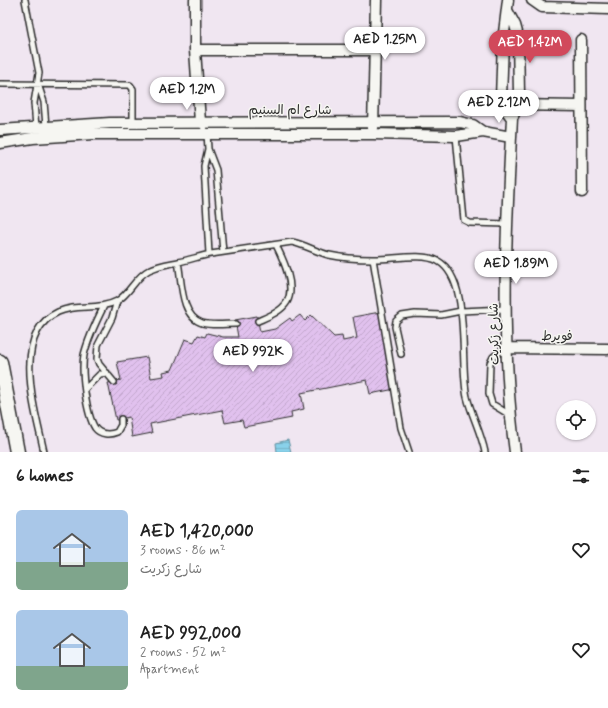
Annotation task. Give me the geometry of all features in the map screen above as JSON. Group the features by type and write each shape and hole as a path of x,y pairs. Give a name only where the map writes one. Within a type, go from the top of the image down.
{"main road":[{"path":"0,362 17,452"}],"street":[{"path":"195,0 195,50 200,122"},
{"path":"373,134 376,0"},
{"name":"شارع زكريت","path":"502,105 503,41 508,12 508,0"},
{"path":"532,0 542,7 608,9"},
{"name":"شارع زكريت","path":"508,12 515,25 518,36 518,105 512,118 506,224 505,309 510,415 515,452"},
{"path":"581,40 582,192"},
{"path":"195,50 375,50"},
{"path":"502,105 581,106"},
{"path":"502,105 512,118"},
{"name":"شارع ام السنيم","path":"0,130 133,122 460,122 473,125 483,132 511,137"},
{"name":"شارع ام السنيم","path":"0,143 33,138 93,134 207,133 456,136 483,132"},
{"name":"فويرط","path":"506,348 608,349"}],"lane":[{"path":"25,0 38,64 38,84 34,103 41,127"},
{"path":"0,84 130,85 133,89 133,122"},
{"path":"38,84 44,102 41,127"},
{"path":"200,122 207,133 208,149 204,166 209,254"},
{"path":"456,136 464,220 470,223 506,224"},
{"path":"208,149 216,170 223,252"},
{"path":"44,452 29,368 31,346 38,330 47,319 57,312 73,307 104,306 117,301 128,293 137,280 147,270 160,265 209,254 292,242 304,244 315,251 329,255 373,259 424,257 437,260 446,267 453,279 461,311 467,397 481,436 484,452"},
{"path":"258,320 275,313 287,302 289,286 288,273 276,245"},
{"path":"373,259 402,428 409,452"},
{"path":"178,262 187,309 192,315 201,323 236,324"},
{"path":"114,382 98,364 98,344 112,318 117,301"},
{"path":"104,306 88,341 84,357 85,389 90,417 95,428 99,432 106,434 117,432 121,425 121,419"},
{"path":"401,354 395,327 396,321 402,316 415,314 441,315 461,311 505,309"},
{"path":"506,348 490,363 489,394 492,404 510,415"},
{"path":"85,389 100,374 107,373"}],"water":[{"path":"288,440 291,452 277,452 276,443"}],"building":[{"path":"380,312 395,389 370,394 367,380 301,393 304,409 291,412 292,418 244,427 242,420 225,423 222,410 150,424 152,433 132,437 129,417 116,420 108,383 121,380 117,362 147,357 151,378 164,376 163,372 172,370 185,339 194,342 198,335 205,337 207,333 223,337 238,337 235,320 257,316 260,332 275,329 290,318 292,321 300,315 305,321 311,315 334,337 342,336 343,341 357,338 353,317"}]}
